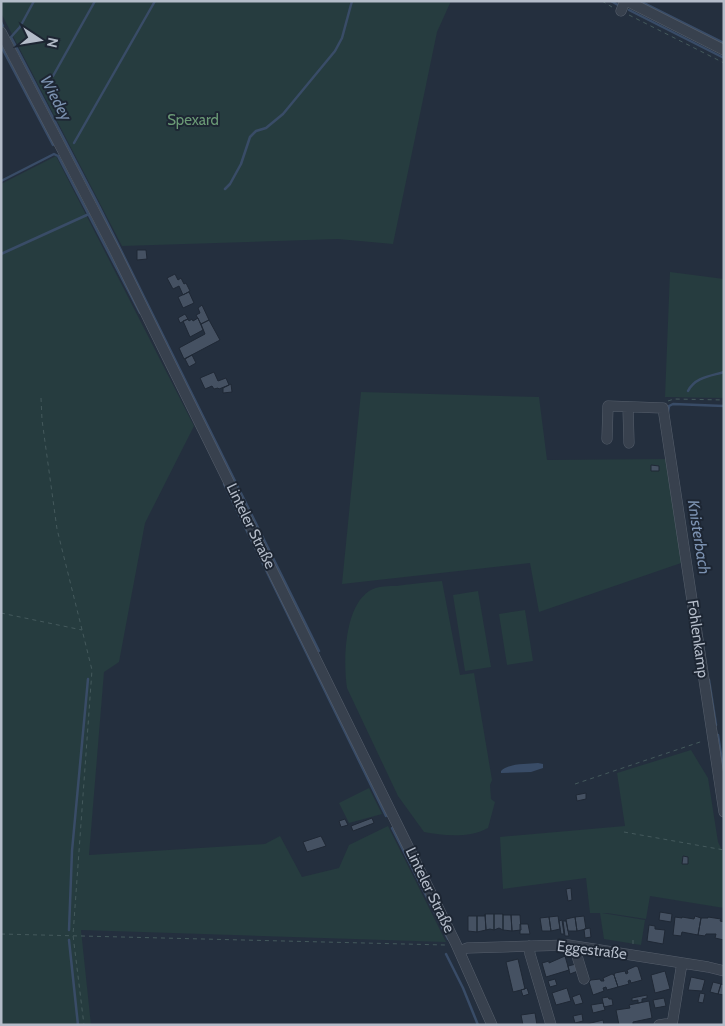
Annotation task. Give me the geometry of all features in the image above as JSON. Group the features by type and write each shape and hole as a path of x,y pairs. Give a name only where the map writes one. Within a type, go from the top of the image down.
{"street":[{"path":"624,4 724,50"},
{"name":"Linteler Straße","path":"1,32 120,260 455,940 492,1025"},
{"path":"607,439 608,406 663,408"},
{"path":"628,407 629,443"},
{"name":"Fohlenkamp","path":"663,408 724,812"},
{"path":"529,946 551,1025"},
{"path":"574,946 584,979"},
{"name":"Eggestraße","path":"460,951 467,948 574,946 724,971"},
{"path":"659,1025 672,1024 682,963"}],"path":[{"path":"602,1 624,4 724,62"},
{"path":"40,398 57,529 92,670 73,935 84,1025"},
{"path":"663,408 668,401 674,399 724,400"},
{"path":"1,613 82,630"},
{"path":"575,784 713,738"},
{"path":"624,832 724,850"},
{"path":"1,934 448,945 455,940"},
{"path":"633,938 633,944"}],"green space":[{"name":"Spexard","path":"1,1 451,1 437,32 393,244 338,239 122,246 1,13"},
{"path":"56,156 194,426 145,523 119,662 104,672 89,855 265,844 280,836 302,877 339,868 349,845 388,826 446,942 81,930 91,1025 1,1025 1,184"},
{"path":"670,272 724,279 724,398 665,397"},
{"path":"361,392 539,397 547,460 668,459 684,562 539,612 530,563 342,584"},
{"path":"442,581 460,675 474,673 492,780 490,785 491,799 495,802 488,828 465,835 424,832 398,796 347,688 346,677 345,663 348,633 356,606 363,596 373,589 384,586"},
{"path":"478,591 491,667 465,671 453,595"},
{"path":"525,610 533,661 507,665 499,614"},
{"path":"691,750 708,778 718,842 724,854 724,908 650,896 646,919 602,913 645,920 641,945 604,939 600,913 590,913 586,878 503,889 500,837 625,826 617,773"},
{"path":"369,788 382,814 349,823 339,803"}],"water":[{"path":"543,764 543,768 531,772 501,773 504,768 513,765"}],"building":[{"path":"137,250 146,250 147,259 137,260"},
{"path":"175,274 178,280 181,278 184,284 186,283 190,291 183,295 179,286 173,289 167,278"},
{"path":"189,292 194,303 183,308 178,297"},
{"path":"202,305 209,320 201,324 196,315 200,313 198,308"},
{"path":"185,314 188,319 180,323 178,318"},
{"path":"198,318 203,330 190,337 183,321 192,319 193,321"},
{"path":"209,320 220,340 184,359 179,348 205,334 201,324"},
{"path":"192,355 196,363 189,367 185,359"},
{"path":"214,372 218,381 226,378 229,385 219,389 214,389 212,386 205,389 200,378"},
{"path":"231,384 232,392 223,393 223,388"},
{"path":"651,465 659,466 659,471 651,471"},
{"path":"586,793 586,799 577,801 576,795"},
{"path":"372,818 374,823 353,831 351,826"},
{"path":"345,819 348,825 341,827 339,821"},
{"path":"321,836 326,846 307,852 303,842"},
{"path":"683,856 688,857 688,864 682,864"},
{"path":"571,888 572,900 568,901 566,889"},
{"path":"660,912 672,914 671,922 659,920"},
{"path":"485,914 494,914 494,930 486,930"},
{"path":"485,914 486,930 477,932 477,916 485,916"},
{"path":"494,914 503,914 503,930 499,928 494,930"},
{"path":"503,915 511,915 512,931 503,930"},
{"path":"511,915 520,915 521,930 512,931"},
{"path":"468,916 477,916 477,932 468,931"},
{"path":"558,916 560,929 551,931 549,917"},
{"path":"584,916 586,929 577,931 575,917"},
{"path":"695,916 701,918 698,935 682,932 681,936 673,935 675,917 694,919"},
{"path":"549,917 551,931 542,931 540,918"},
{"path":"575,917 577,931 568,931 566,919"},
{"path":"701,918 721,919 720,921 724,922 724,940 715,938 716,934 698,935"},
{"path":"562,920 564,934 561,934 559,921"},
{"path":"563,921 566,921 569,936 565,936"},
{"path":"520,924 528,924 530,934 520,934"},
{"path":"649,925 655,926 655,929 665,930 663,944 647,941"},
{"path":"590,928 591,937 585,938 584,929"},
{"path":"565,956 569,970 546,977 542,963 549,961 549,963"},
{"path":"518,959 525,989 513,992 506,962"},
{"path":"576,964 578,971 570,974 568,966"},
{"path":"636,966 642,980 631,983 630,980 628,981 629,984 618,987 615,973 625,971 626,974 628,973 627,970"},
{"path":"665,971 670,989 655,993 651,975"},
{"path":"612,974 618,987 607,990 606,987 603,988 604,991 593,995 589,982 600,979 604,981 603,978"},
{"path":"691,977 705,980 702,991 688,990"},
{"path":"555,979 557,985 550,987 548,981"},
{"path":"713,982 721,984 718,994 710,992"},
{"path":"721,984 724,985 724,995 718,994"},
{"path":"527,988 529,994 523,996 521,990"},
{"path":"567,988 571,1001 556,1005 552,993"},
{"path":"700,993 705,994 703,1003 698,1002"},
{"path":"580,994 583,1003 575,1005 572,997"},
{"path":"647,995 647,998 642,999 642,1002 638,1003 638,1000 632,1001 632,998"},
{"path":"608,997 612,999 613,1005 604,1007 602,998"},
{"path":"664,998 666,1006 655,1008 653,1000"},
{"path":"649,1001 652,1018 633,1022 633,1025 619,1025 616,1010 630,1008 629,1005"},
{"path":"603,1003 605,1010 593,1013 591,1005"},
{"path":"535,1013 537,1025 523,1025 521,1015"},
{"path":"582,1014 583,1021 575,1023 573,1016"},
{"path":"603,1020 604,1025 587,1025 587,1024"}],"waterway":[{"path":"34,1 20,27 11,37 100,208 319,651"},
{"path":"53,76 95,1"},
{"path":"74,143 155,1"},
{"path":"225,189 230,184 241,164 250,137 256,131 266,128 283,114 335,51 342,38 352,1"},
{"path":"611,1 618,5"},
{"path":"642,2 724,43"},
{"path":"629,10 724,58"},
{"path":"1,22 3,26"},
{"path":"1,46 53,145"},
{"path":"1,181 54,154 58,156 140,313"},
{"name":"Wiedey","path":"1,254 89,214"},
{"path":"688,391 699,380 724,372"},
{"name":"Knisterbach","path":"668,412 669,406 673,404 724,406"},
{"path":"224,484 386,816"},
{"path":"69,930 72,851 88,679"},
{"name":"Knisterbach","path":"709,680 716,725"},
{"name":"Knisterbach","path":"718,735 724,775"},
{"path":"392,828 448,939"},
{"path":"69,940 78,1025"},
{"path":"446,954 463,988 478,1025"}]}
